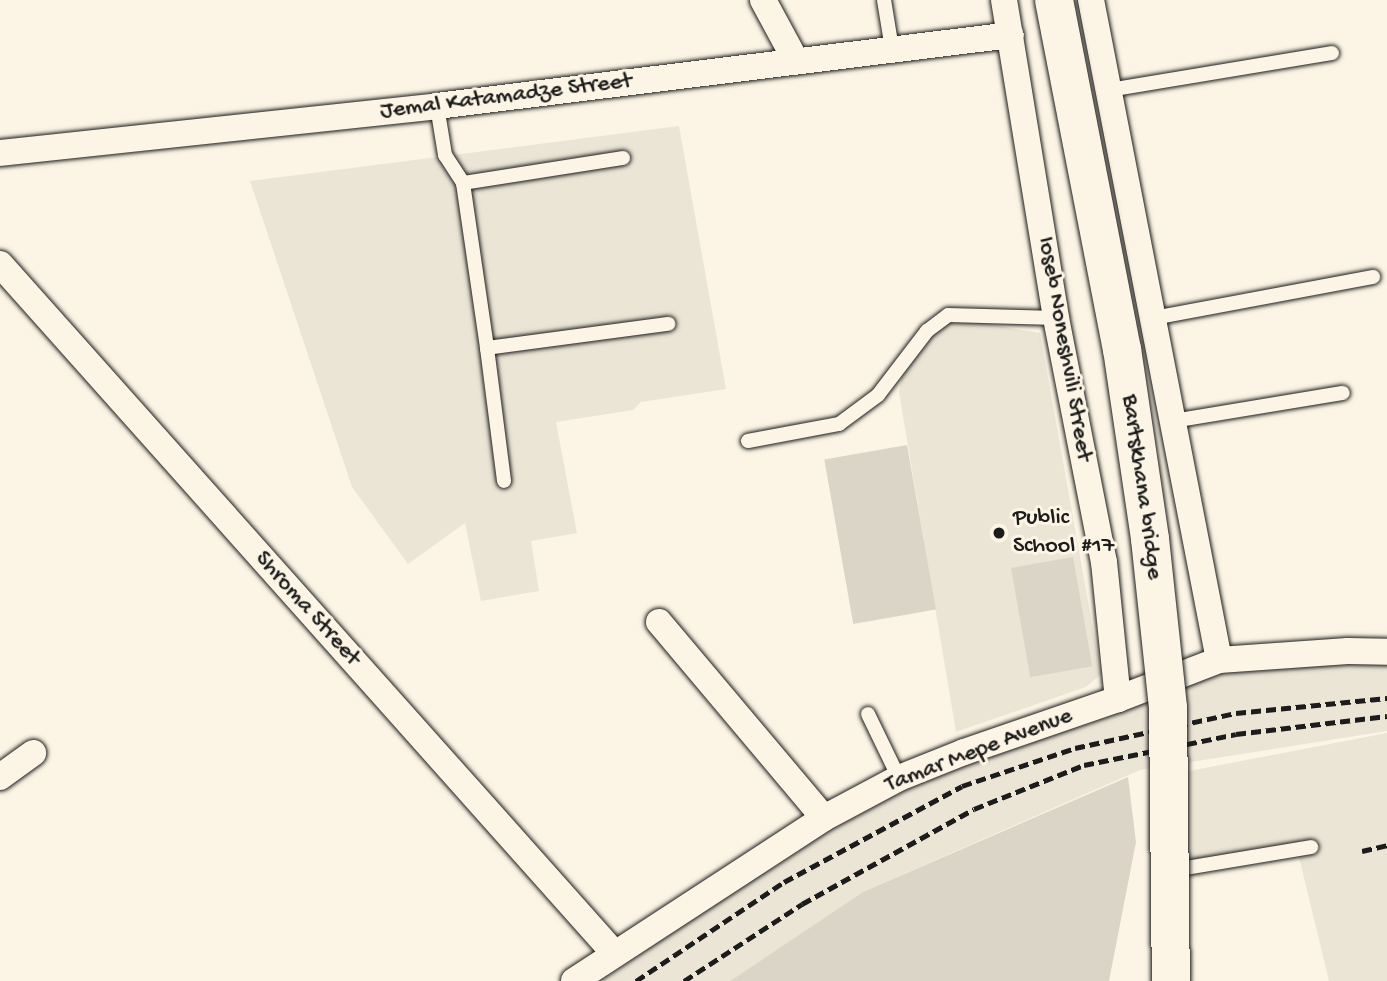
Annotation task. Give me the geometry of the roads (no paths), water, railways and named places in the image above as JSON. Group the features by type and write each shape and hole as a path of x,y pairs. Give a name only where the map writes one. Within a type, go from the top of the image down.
{"main road":[{"name":"Bartskhana bridge","path":"1054,0 1122,349 1150,539 1168,708 1171,981"}],"street":[{"path":"763,0 796,61"},
{"name":"Ioseb Noneshvili Street","path":"1004,0 1056,318 1104,562 1118,699"},
{"path":"1091,0 1219,660"},
{"name":"Jemal Katamadze Street","path":"0,153 437,106 1011,35"},
{"name":"Shroma Street","path":"0,264 614,954"},
{"path":"659,622 824,818"},
{"name":"Tamar Mepe Avenue","path":"574,981 824,818 899,778 1219,660 1348,651 1387,652"},
{"path":"0,777 33,753"}],"lane":[{"path":"884,0 892,49"},
{"path":"1109,90 1332,53"},
{"path":"437,106 445,155 463,183 504,481"},
{"path":"463,183 623,158"},
{"path":"1153,318 1374,276"},
{"path":"748,442 839,425 878,395 927,331 948,314 1056,318"},
{"path":"487,348 668,324"},
{"path":"1173,421 1343,393"},
{"path":"868,714 899,778"},
{"path":"1184,767 1185,830"},
{"path":"1185,981 1185,874 1311,847"}],"railway":[{"path":"636,981 784,882 962,786 1075,748 1236,713 1387,698"},
{"path":"684,981 802,904 974,809 1084,765 1236,734 1387,716"},
{"path":"1362,851 1387,845"}],"place":[{"name":"Public School #17","path":"999,533"}]}
